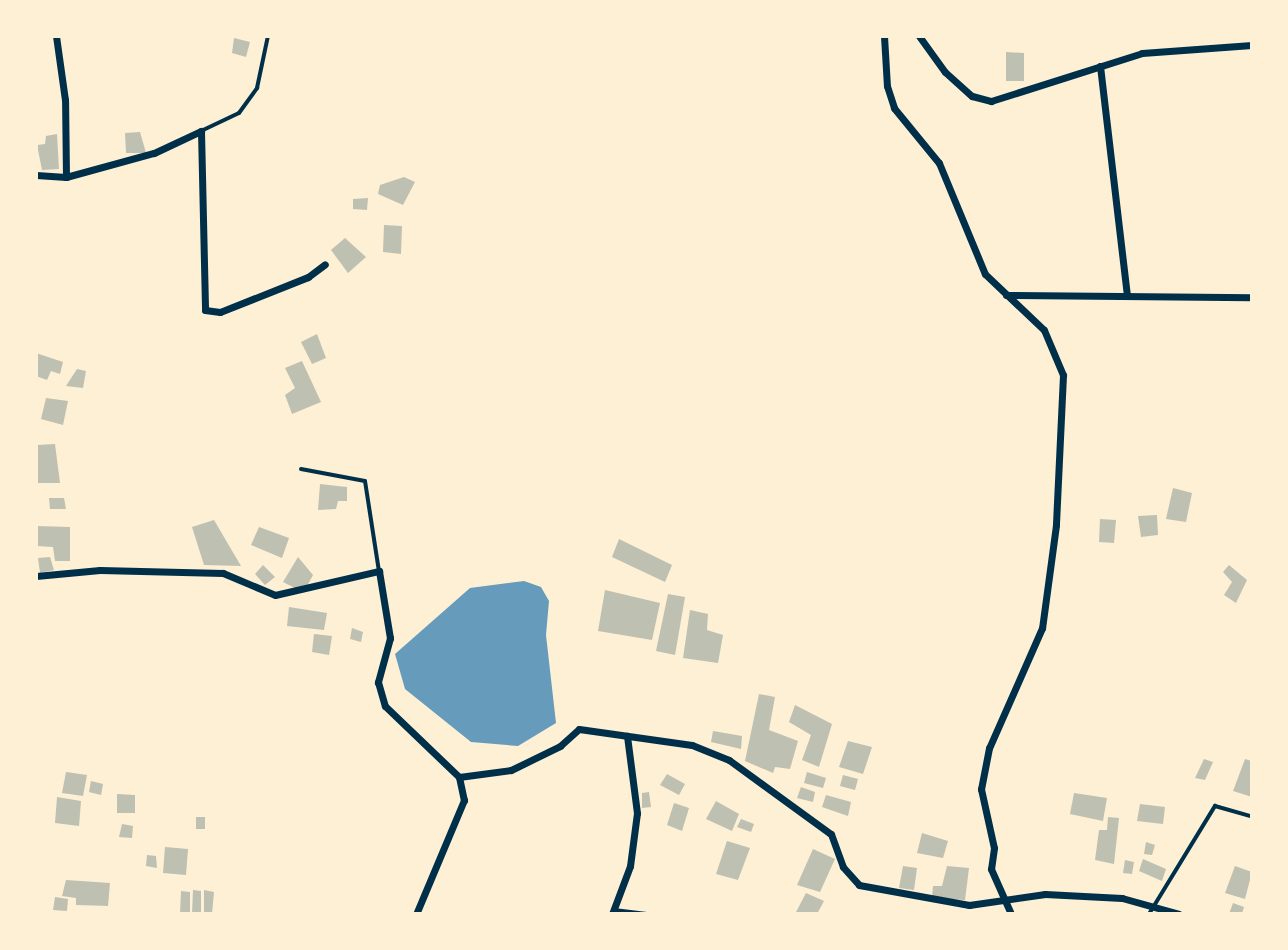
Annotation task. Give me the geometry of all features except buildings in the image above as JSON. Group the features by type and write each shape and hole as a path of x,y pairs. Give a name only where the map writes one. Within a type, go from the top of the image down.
{"street":[{"path":"56,36 65,100 66,177"},
{"path":"884,36 887,86 894,108 939,163 985,274 1044,330 1063,375 1056,525 1042,628 989,748 981,789 994,848 991,869 1011,914"},
{"path":"919,36 945,72 972,96 991,101 1142,53 1252,45"},
{"path":"1100,66 1127,295"},
{"path":"36,175 66,177 154,153 201,131 205,310 220,312 308,277 325,264"},
{"path":"1006,295 1252,297"},
{"path":"36,576 100,570 223,573 275,595 379,571 390,638 378,682 385,706 459,777 464,800 416,914"},
{"path":"459,777 511,770 560,746 579,729 692,745 729,760 831,834 843,867 859,885 969,905 1004,897 1060,894 1122,898 1150,910 1179,914"},
{"path":"613,912 630,866 637,813 627,736"}],"lane":[{"path":"201,131 239,113 257,88 268,36"},
{"path":"301,469 365,481 379,571"},
{"path":"1150,910 1215,806 1251,816"},
{"path":"613,912 647,914"}],"water":[{"path":"524,581 541,587 549,601 546,635 556,723 518,746 471,742 405,689 395,654 470,588"}]}
